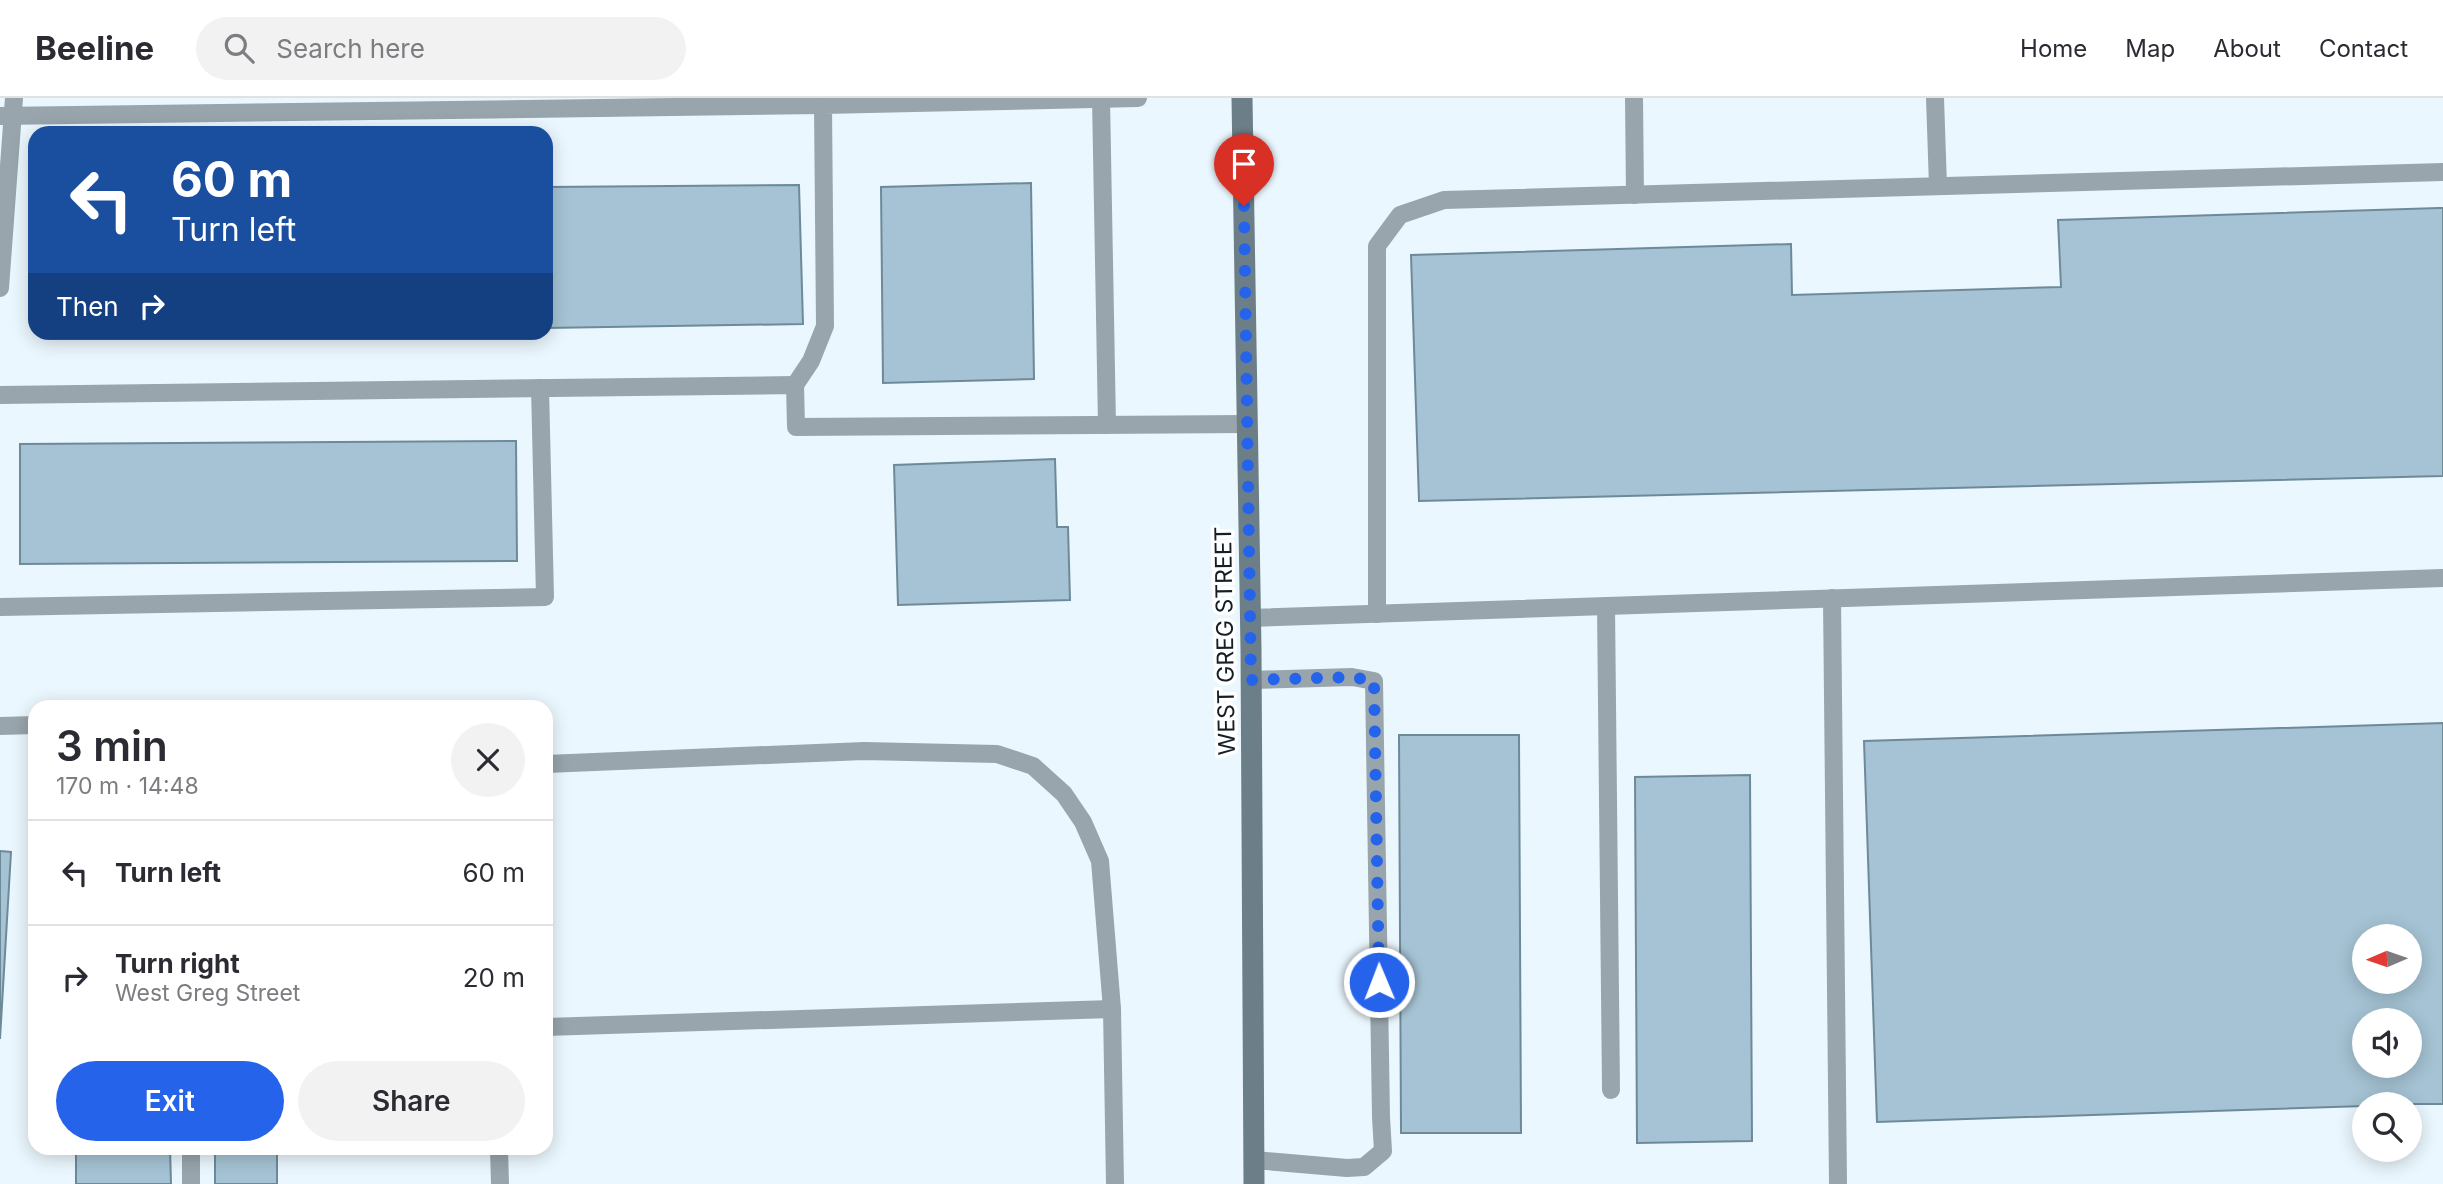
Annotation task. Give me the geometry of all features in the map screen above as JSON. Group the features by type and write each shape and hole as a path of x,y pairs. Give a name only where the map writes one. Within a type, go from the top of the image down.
{"main road":[{"name":"WEST GREG STREET","path":"1242,98 1251,618 1254,1184"}],"lane":[{"path":"0,288 6,117 14,98"},
{"path":"6,117 1138,98"},
{"path":"1634,98 1635,195"},
{"path":"1935,98 1938,186"},
{"path":"1101,99 1107,425"},
{"path":"823,105 825,326 811,361 795,385 796,427 1248,424"},
{"path":"1377,614 1377,246 1400,215 1444,200 2443,172"},
{"path":"0,395 795,385"},
{"path":"0,607 545,597 540,388"},
{"path":"1251,618 2443,578"},
{"path":"1832,598 1838,1184"},
{"path":"1606,606 1611,1090"},
{"path":"1251,680 1352,677 1374,681 1383,1151 1364,1167 1254,1160"},
{"path":"0,726 28,725"},
{"path":"553,764 864,751 998,754 1033,766 1064,794 1083,822 1100,861 1112,1009 1115,1184"},
{"path":"553,1027 1112,1009"},
{"path":"191,1155 191,1184"},
{"path":"499,1155 500,1184"}],"building":[{"path":"1031,183 1034,379 883,383 881,187"},
{"path":"799,185 803,324 553,328 553,187"},
{"path":"2443,208 2443,476 1419,501 1411,255 1791,244 1792,295 2061,287 2058,220"},
{"path":"516,441 517,561 20,564 20,444"},
{"path":"1055,459 1057,527 1068,527 1070,600 898,605 894,465"},
{"path":"2443,723 2443,1104 2422,1104 2422,1092 2352,1092 2352,1106 1877,1122 1864,741"},
{"path":"1399,735 1519,735 1521,1133 1401,1133"},
{"path":"1750,775 1752,1141 1637,1143 1635,777"},
{"path":"0,851 11,852 0,1039"},
{"path":"76,1155 170,1155 171,1184 76,1184"},
{"path":"215,1155 277,1155 277,1184 215,1184"}],"route":[{"path":"1244,206 1251,680 1352,677 1374,681 1379,982"}]}
